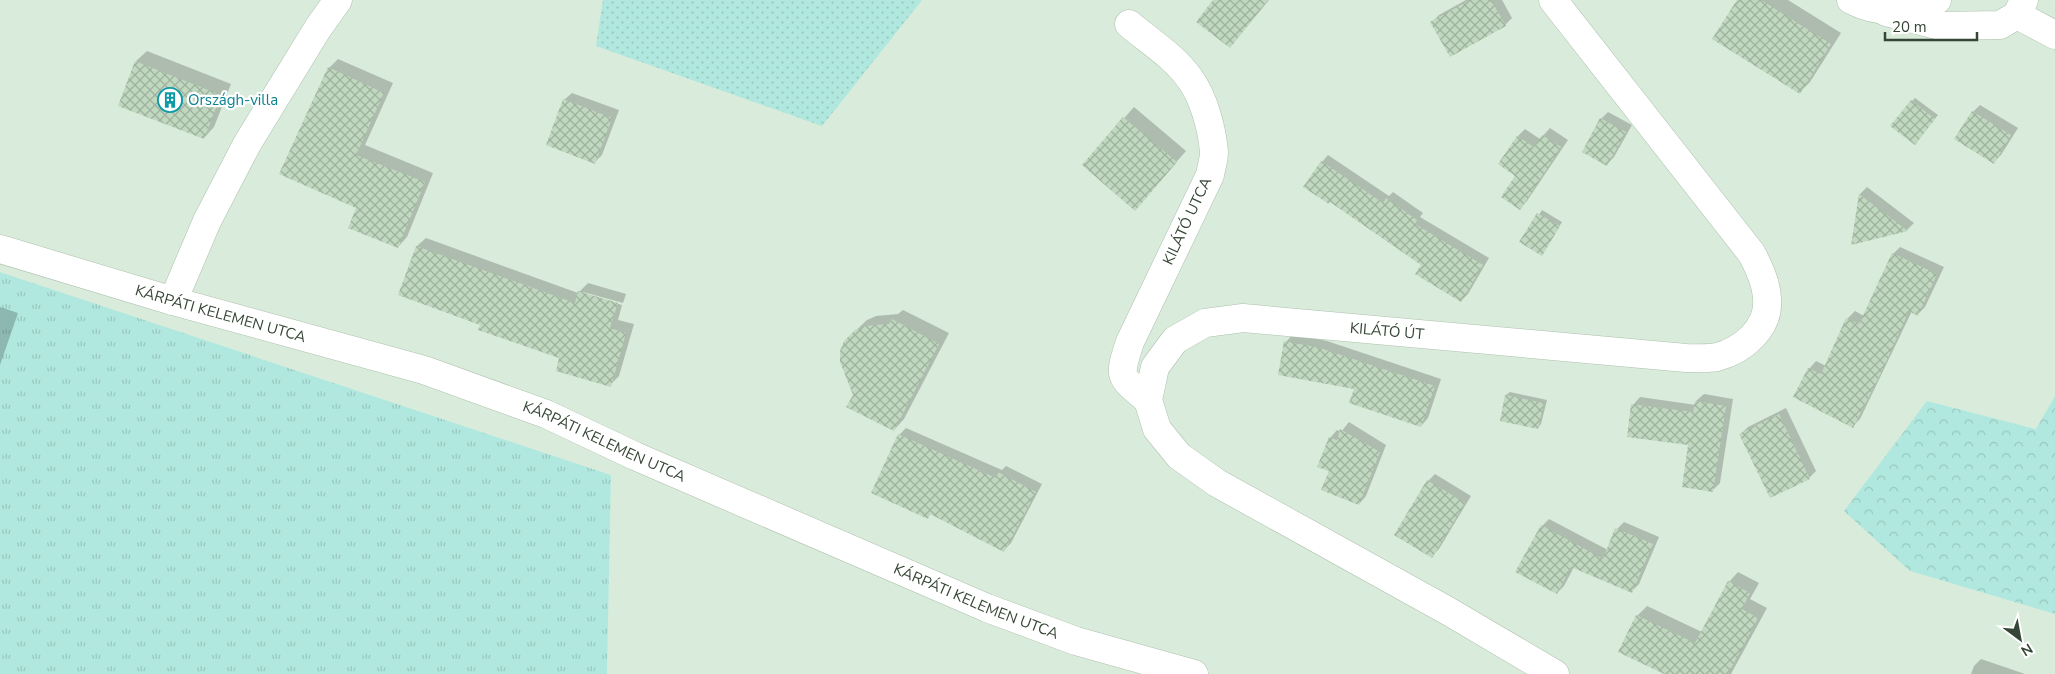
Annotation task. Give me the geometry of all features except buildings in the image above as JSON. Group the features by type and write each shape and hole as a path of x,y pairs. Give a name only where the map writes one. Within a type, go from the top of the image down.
{"street":[{"path":"173,301 208,221 247,144 318,28 338,0"},
{"name":"KILÁTÓ ÚT","path":"1553,0 1752,254 1763,277 1768,299 1765,317 1756,334 1740,348 1715,357 1686,358 1243,318 1205,322 1175,340 1155,367 1148,400 1157,429 1179,456 1217,484 1448,611 1554,674"},
{"path":"1851,0 1886,12 1940,26 2000,26 2020,7 2055,35"},
{"path":"1886,12 1911,10 1937,0"},
{"name":"KILÁTÓ UTCA","path":"1129,24 1174,62 1189,78 1198,93 1208,123 1214,154 1210,176 1130,342 1121,367 1126,382 1148,400"},
{"name":"KÁRPÁTI KELEMEN UTCA","path":"0,249 173,301 424,370 546,414 635,456 987,608 1076,640 1194,674"}],"shaded area":[{"path":"0,0 2055,0 2055,396 2037,429 1927,401 1910,571 2055,614 2055,674 607,674 611,475 0,272"}],"green space":[{"path":"603,0 922,0 822,126 596,46"},
{"path":"0,272 611,475 607,674 0,674"},
{"path":"2055,396 2055,614 1910,571 1844,511 1927,401 2036,429"}],"place":[{"name":"Országh-villa","path":"170,100"}]}
